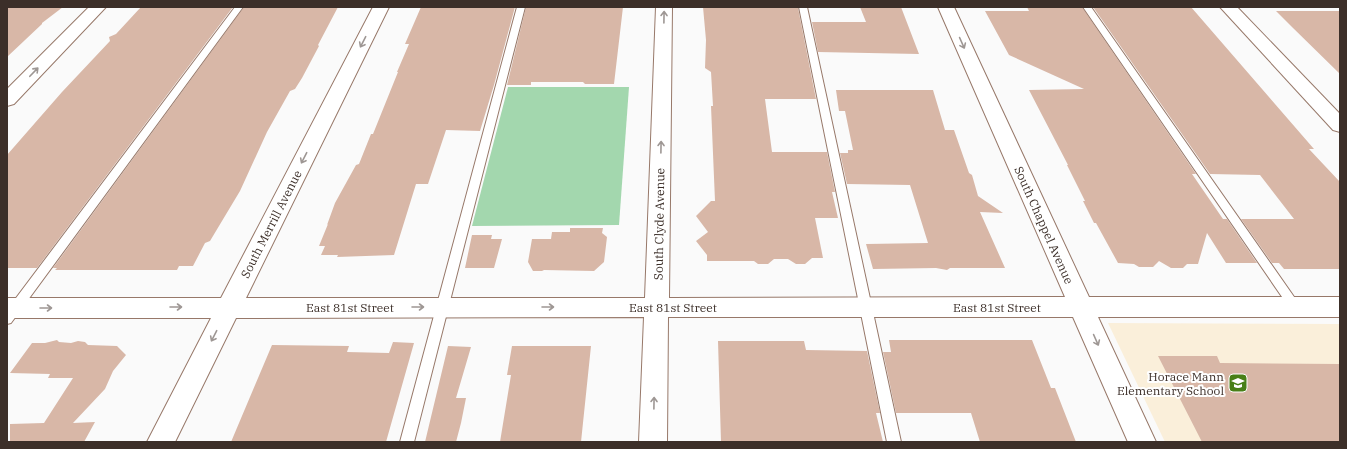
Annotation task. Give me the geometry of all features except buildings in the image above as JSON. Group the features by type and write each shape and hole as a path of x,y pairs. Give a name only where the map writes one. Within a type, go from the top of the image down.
{"street":[{"path":"7,100 98,7"},
{"name":"South Merrill Avenue","path":"161,442 380,7"},
{"name":"South Clyde Avenue","path":"654,442 664,7"},
{"name":"South Chappel Avenue","path":"946,7 1142,442"},
{"path":"1228,7 1340,126"},
{"name":"East 81st Street","path":"10,312 229,307 1340,307"}],"lane":[{"path":"10,312 239,7"},
{"path":"407,442 521,7"},
{"path":"803,7 894,442"},
{"path":"1087,7 1294,307"}],"shaded area":[{"name":"Horace Mann Elementary School","path":"1108,323 1340,324 1340,442 1165,442"}],"green space":[{"path":"508,87 629,87 619,225 472,226"}],"place":[{"name":"Horace Mann Elementary School","path":"1238,383"}]}
